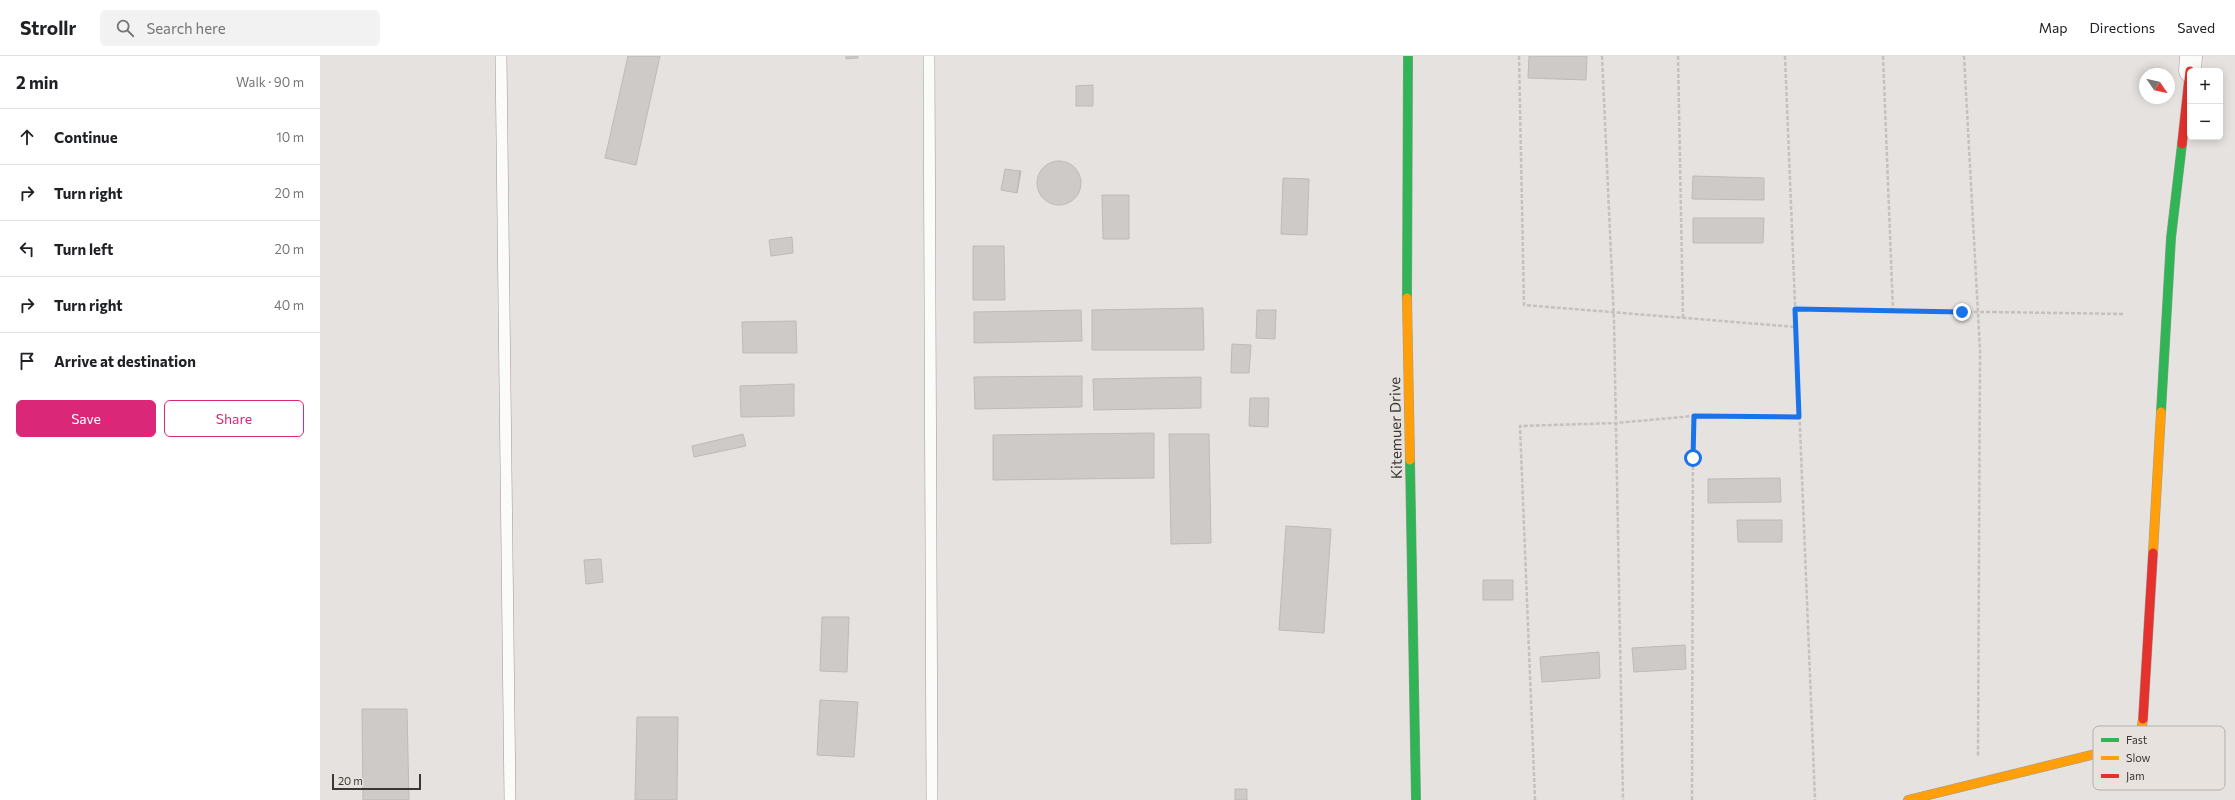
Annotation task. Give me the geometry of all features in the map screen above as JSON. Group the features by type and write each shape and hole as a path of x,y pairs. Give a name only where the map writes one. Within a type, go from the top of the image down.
{"street":[{"name":"Kitemuer Drive","path":"1408,56 1407,281 1416,800"},
{"path":"2190,68 2191,56"},
{"path":"2143,726 2171,238 2187,97"},
{"path":"1908,800 2093,755"}],"lane":[{"path":"501,56 510,800"},
{"path":"929,56 932,800"}],"path":[{"path":"1519,56 1524,305 1796,327"},
{"path":"1602,56 1614,312 1623,800"},
{"path":"1678,56 1683,318"},
{"path":"1785,56 1815,800"},
{"path":"1883,56 1894,311"},
{"path":"1964,56 1980,350 1978,783"},
{"path":"1795,309 2125,314"},
{"path":"1535,800 1520,426 1616,422 1694,416 1799,417"},
{"path":"1692,800 1694,416"}],"building":[{"path":"628,56 660,56 636,165 605,158"},
{"path":"846,56 858,56 858,58 846,59"},
{"path":"1529,56 1587,56 1586,80 1528,78"},
{"path":"1093,85 1093,106 1076,106 1076,86"},
{"path":"1055,161 1063,161 1068,162 1075,167 1080,174 1080,192 1075,199 1068,204 1055,205 1047,202 1040,195 1037,187 1037,179 1040,171 1047,164"},
{"path":"1005,169 1020,171 1017,193 1001,190"},
{"path":"1020,171 1021,171 1017,193"},
{"path":"1693,176 1764,178 1764,200 1692,199"},
{"path":"1283,178 1309,179 1307,235 1281,234"},
{"path":"1102,195 1129,195 1129,239 1103,239"},
{"path":"1693,218 1764,218 1763,243 1693,243"},
{"path":"792,237 793,253 771,256 769,240"},
{"path":"973,246 1004,246 1005,300 973,300"},
{"path":"1203,308 1204,350 1092,350 1092,310"},
{"path":"1081,310 1082,341 974,343 974,312"},
{"path":"1257,310 1276,310 1275,339 1256,338"},
{"path":"796,321 797,353 743,353 742,322"},
{"path":"1232,344 1251,345 1249,373 1231,373"},
{"path":"1082,376 1082,407 975,409 974,377"},
{"path":"1201,377 1201,408 1094,410 1093,379"},
{"path":"794,384 794,416 741,417 740,386"},
{"path":"1250,398 1269,398 1268,427 1249,426"},
{"path":"1154,433 1154,478 993,480 993,435"},
{"path":"743,434 746,446 694,457 692,446"},
{"path":"1169,434 1209,434 1211,543 1171,544"},
{"path":"1780,478 1781,502 1708,503 1708,479"},
{"path":"1737,520 1782,520 1782,542 1738,542"},
{"path":"1286,526 1331,529 1324,633 1279,630"},
{"path":"601,559 603,582 586,584 584,560"},
{"path":"1483,580 1513,580 1513,600 1483,600"},
{"path":"822,617 849,617 847,672 820,671"},
{"path":"1685,645 1686,669 1634,672 1632,648"},
{"path":"1599,652 1600,678 1542,682 1540,657"},
{"path":"820,700 858,702 854,757 817,755"},
{"path":"362,709 407,709 409,800 363,800"},
{"path":"637,717 678,717 677,800 635,800"},
{"path":"1235,789 1247,789 1247,800 1235,800"}],"traffic: fast":[{"path":"1407,298 1408,56"},
{"path":"2161,412 2171,238 2182,144"},
{"path":"1410,460 1416,800"}],"traffic: slow":[{"path":"1407,298 1410,460"},
{"path":"2153,553 2161,412"},
{"path":"2142,726 2143,719"},
{"path":"1908,800 2093,755"}],"traffic: jam":[{"path":"2182,144 2187,98"},
{"path":"2143,719 2153,553"}],"route":[{"path":"1693,458 1694,416 1799,417 1795,309 1962,312"}]}
